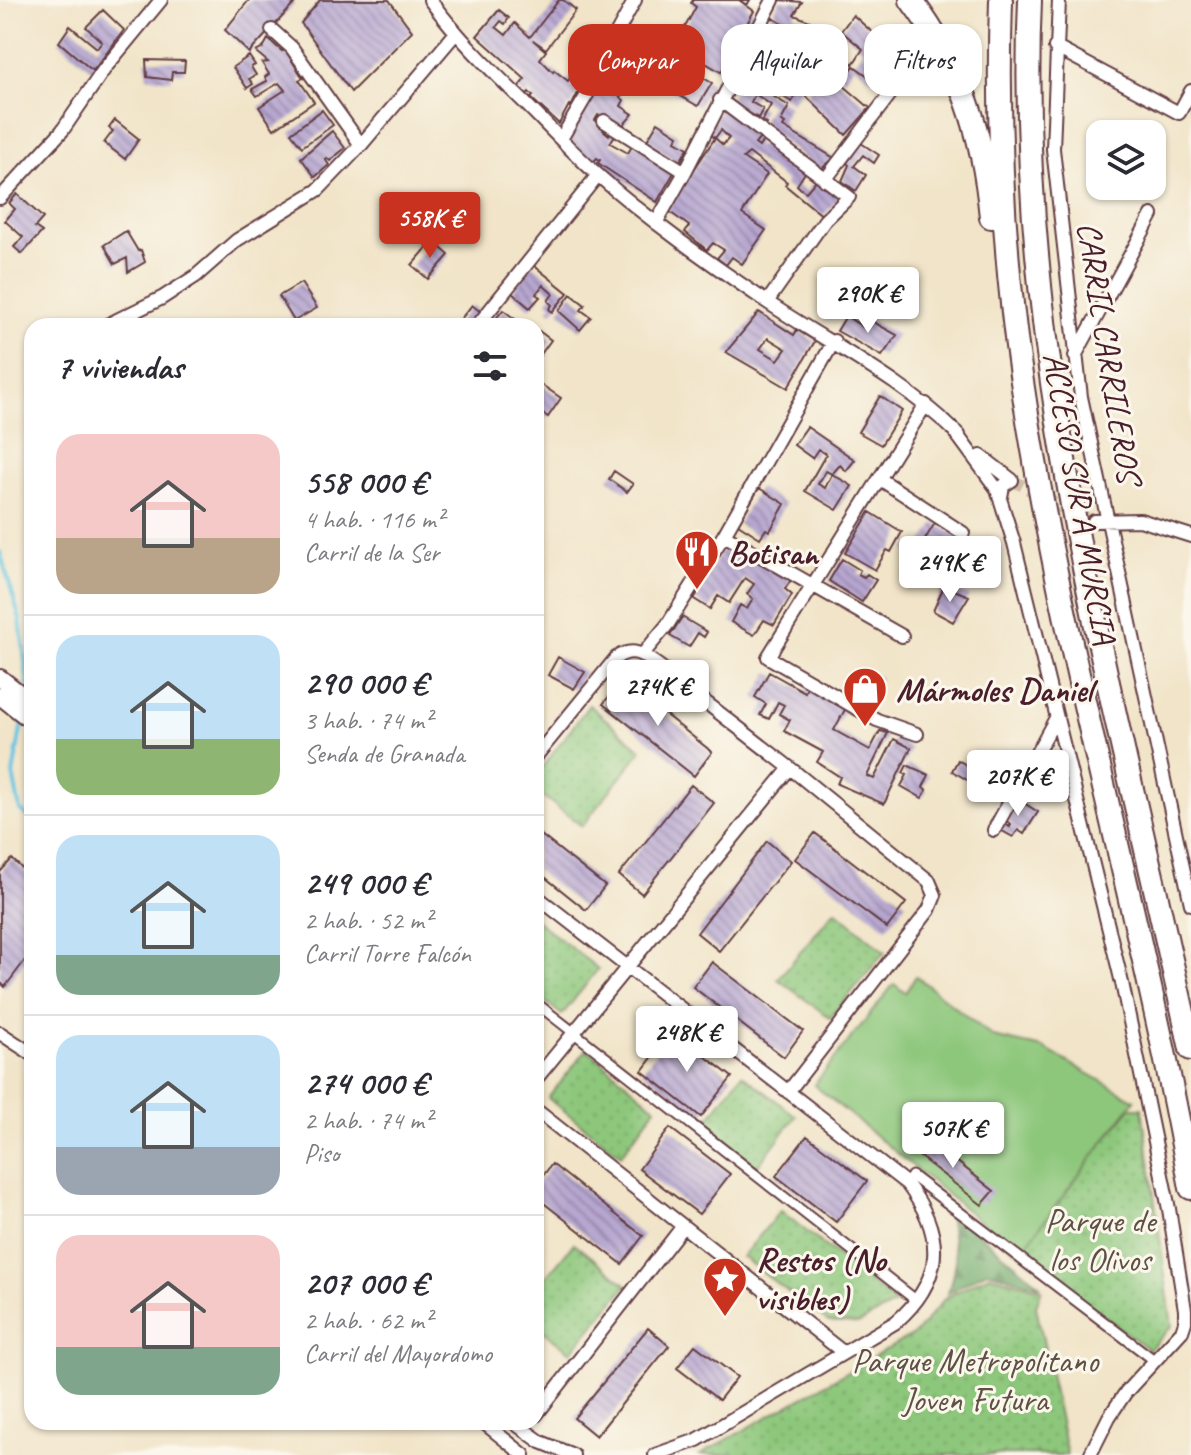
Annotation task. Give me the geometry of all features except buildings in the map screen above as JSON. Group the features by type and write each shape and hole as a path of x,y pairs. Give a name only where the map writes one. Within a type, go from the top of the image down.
{"highway":[{"path":"911,0 955,71 982,147 998,288 1018,419 1051,544"},
{"name":"ACCESO SUR A MURCIA","path":"1001,0 999,103 1007,243 1021,373 1051,544 1166,1057 1191,1188"},
{"name":"ACCESO SUR A MURCIA","path":"1030,0 1029,165 1040,300 1058,430 1112,699 1191,1049"}],"street":[{"path":"0,198 62,131 105,68 161,0"},
{"path":"430,0 455,34 561,139 598,175 656,223 767,302 834,341 926,404 984,459 1012,480 1001,489 1002,502"},
{"path":"561,139 595,81 635,0"},
{"path":"656,223 773,0"},
{"name":"CARRIL CARRILEROS","path":"1059,0 1053,149 1075,356 1081,397 1191,904"},
{"path":"272,30 292,48 361,145"},
{"path":"121,318 162,298 196,276 237,240 318,190 361,145 455,34"},
{"path":"1055,47 1179,113 1191,91"},
{"path":"825,180 889,96"},
{"path":"720,100 849,197 825,220 767,302"},
{"path":"604,121 685,172"},
{"path":"483,318 598,175"},
{"path":"1075,356 1152,215"},
{"path":"544,746 616,658 637,653 668,624 724,535 834,341"},
{"path":"917,734 877,720 768,657 814,588 926,404"},
{"path":"955,432 988,474 1002,502 1014,543 1122,983 1169,1209 1185,1310 1182,1331 1154,1360 1109,1417 1090,1455"},
{"path":"880,479 963,533"},
{"path":"1094,521 1140,520 1191,536"},
{"path":"724,535 902,636"},
{"path":"637,653 790,768 924,875 935,895 929,910 788,1092"},
{"path":"0,678 24,697"},
{"path":"0,696 24,715"},
{"path":"994,830 1056,718"},
{"path":"544,1069 790,768"},
{"path":"544,902 907,1184 926,1212 935,1242 933,1266 917,1301 896,1322 697,1440 655,1455"},
{"path":"544,1009 917,1301"},
{"path":"0,1033 24,1049"},
{"path":"544,1116 844,1353"},
{"path":"907,1184 912,1176 1154,1360"},
{"path":"544,1405 683,1226"},
{"path":"493,1430 524,1455"},
{"path":"528,1430 541,1442 573,1455"}],"green space":[{"path":"589,705 642,750 582,826 544,797 544,765"},
{"path":"835,910 885,952 830,1018 778,979"},
{"path":"544,926 598,969 562,1015 544,1000"},
{"path":"916,976 993,1037 1043,1048 1135,1100 1022,1251 1018,1247 1015,1250 814,1085 894,984 905,993"},
{"path":"587,1049 656,1108 621,1155 548,1098"},
{"path":"742,1074 796,1116 757,1167 703,1126"},
{"name":"Parque de los Olivos","path":"1131,1108 1142,1108 1172,1326 1149,1350 1015,1250"},
{"path":"948,1208 1041,1286 987,1271 948,1293 956,1261"},
{"path":"780,1211 896,1303 858,1324 828,1322 742,1257"},
{"path":"574,1243 627,1285 571,1352 544,1331 544,1279"},
{"name":"Parque Metropolitano Joven Futura","path":"989,1275 1042,1289 1036,1306 1067,1455 700,1455 916,1333 945,1298"}],"waterway":[{"path":"0,552 20,619 24,652"},
{"path":"22,723 13,774 20,810 24,813"}],"tunnel":[{"path":"1012,480 1094,521"}],"place":[{"name":"Botisan","path":"697,591"},
{"name":"Mármoles Daniel","path":"865,728"},
{"name":"Restos (No visibles)","path":"725,1318"}]}
